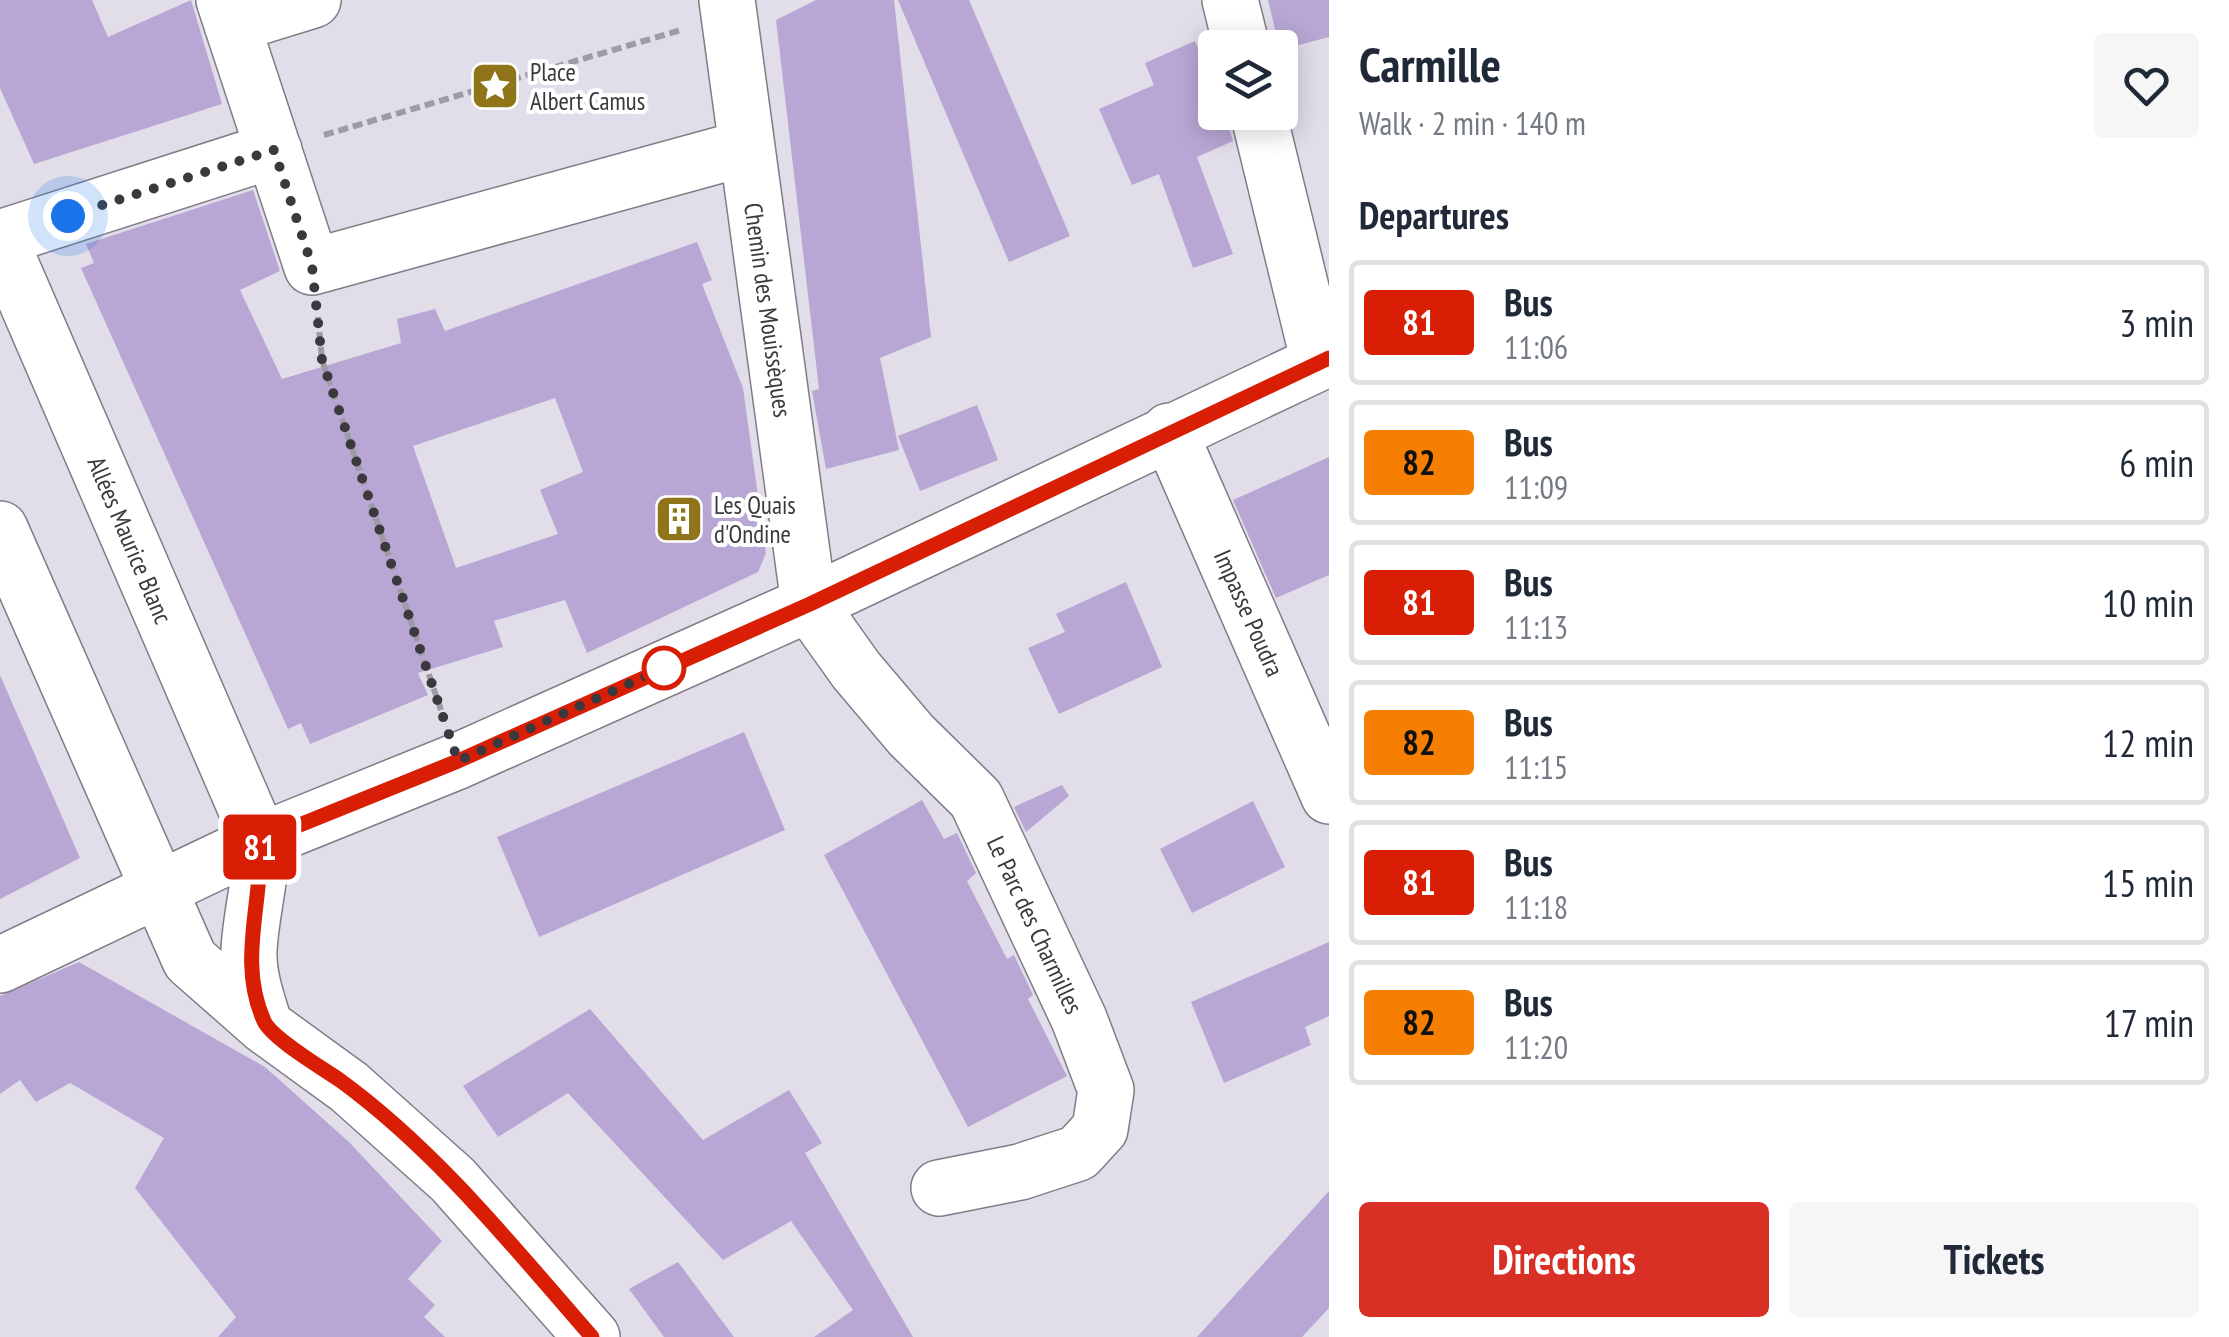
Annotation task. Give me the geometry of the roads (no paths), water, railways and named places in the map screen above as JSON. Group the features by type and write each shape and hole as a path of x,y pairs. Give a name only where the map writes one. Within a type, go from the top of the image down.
{"street":[{"path":"313,0 228,12 312,266 744,148"},
{"path":"1230,0 1238,30"},
{"name":"Chemin des Mouissèques","path":"728,8 744,148 810,604"},
{"path":"0,964 260,841 458,761 810,604 1324,360 1263,130"},
{"path":"0,239 274,150"},
{"name":"Allées Maurice Blanc","path":"0,239 260,841"},
{"name":"Impasse Poudra","path":"1169,431 1329,796"},
{"path":"0,529 190,960 265,1026 349,1087 453,1180 592,1337"},
{"name":"Le Parc des Charmilles","path":"810,604 856,670 911,735 976,798 1079,1019 1106,1090 1100,1128 1078,1153 1020,1172 938,1188"},
{"path":"260,841 262,877 249,951 252,984 265,1026"}],"place":[{"name":"Place Albert Camus","path":"495,86"},
{"name":"Les Quais d'Ondine","path":"679,519"}]}
